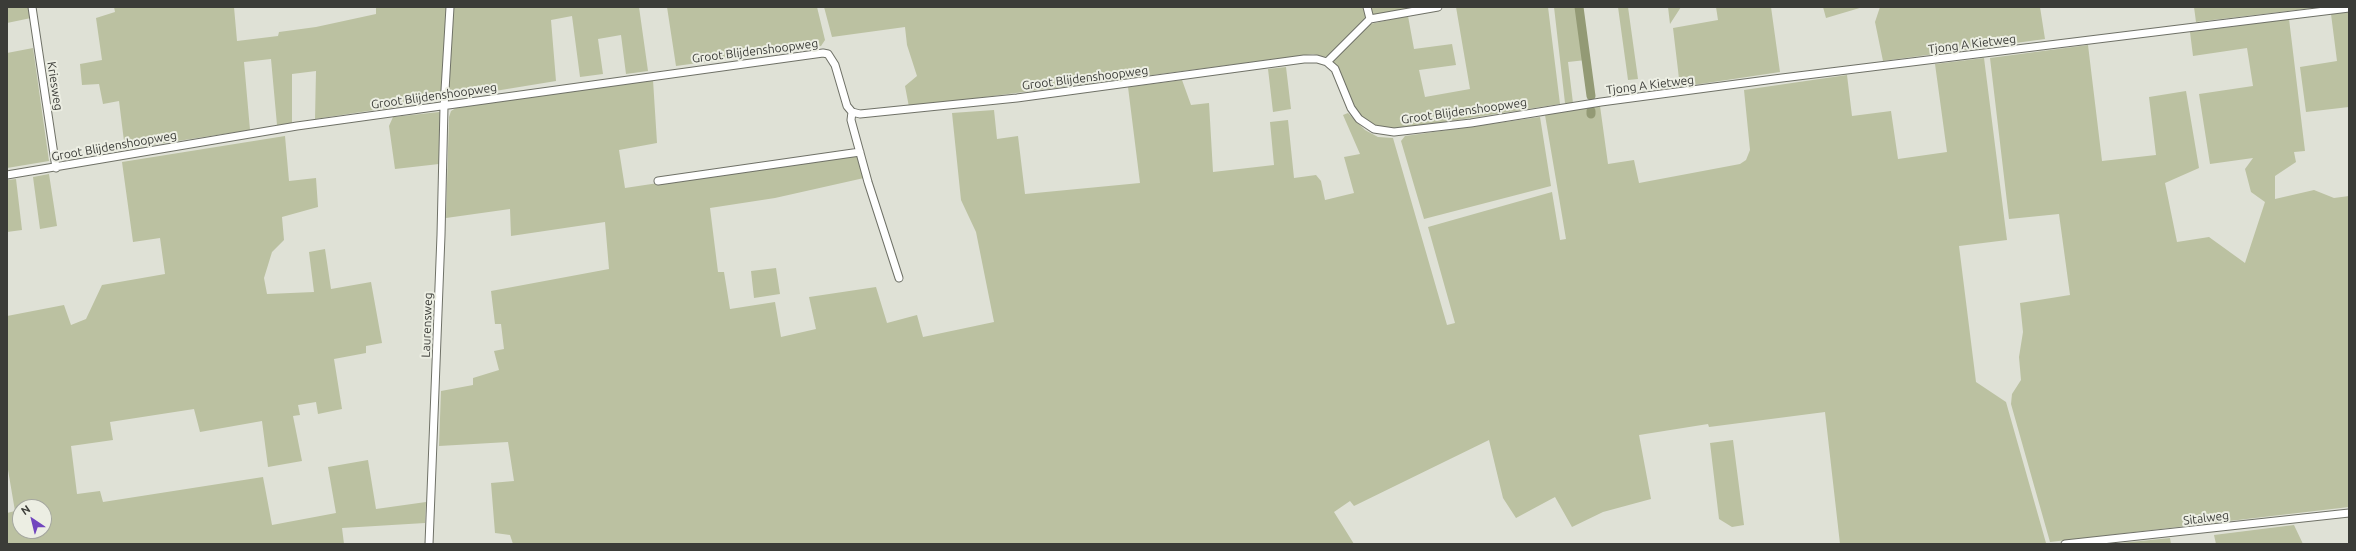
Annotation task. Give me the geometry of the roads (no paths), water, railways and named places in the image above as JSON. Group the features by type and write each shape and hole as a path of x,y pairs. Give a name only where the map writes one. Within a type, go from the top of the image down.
{"street":[{"name":"Kriesweg","path":"32,7 56,168"},
{"name":"Laurensweg","path":"429,544 442,235 444,107 450,7"},
{"path":"1366,7 1370,19"},
{"path":"1327,62 1370,19 1438,7"},
{"name":"Tjong A Kietweg","path":"1598,103 2349,8"},
{"name":"Groot Blijdenshoopweg","path":"7,175 56,168 297,126 444,107 822,53 828,54 835,65 847,106 852,112 860,114 1017,98 1304,59 1327,62 1335,69 1351,108 1359,119 1374,129 1384,131 1415,131 1598,103"},
{"path":"852,112 851,120 860,152 899,278"},
{"path":"658,181 860,152"},
{"name":"Sitalweg","path":"2065,544 2349,513"}],"waterway":[{"path":"1579,7 1591,96"}]}
